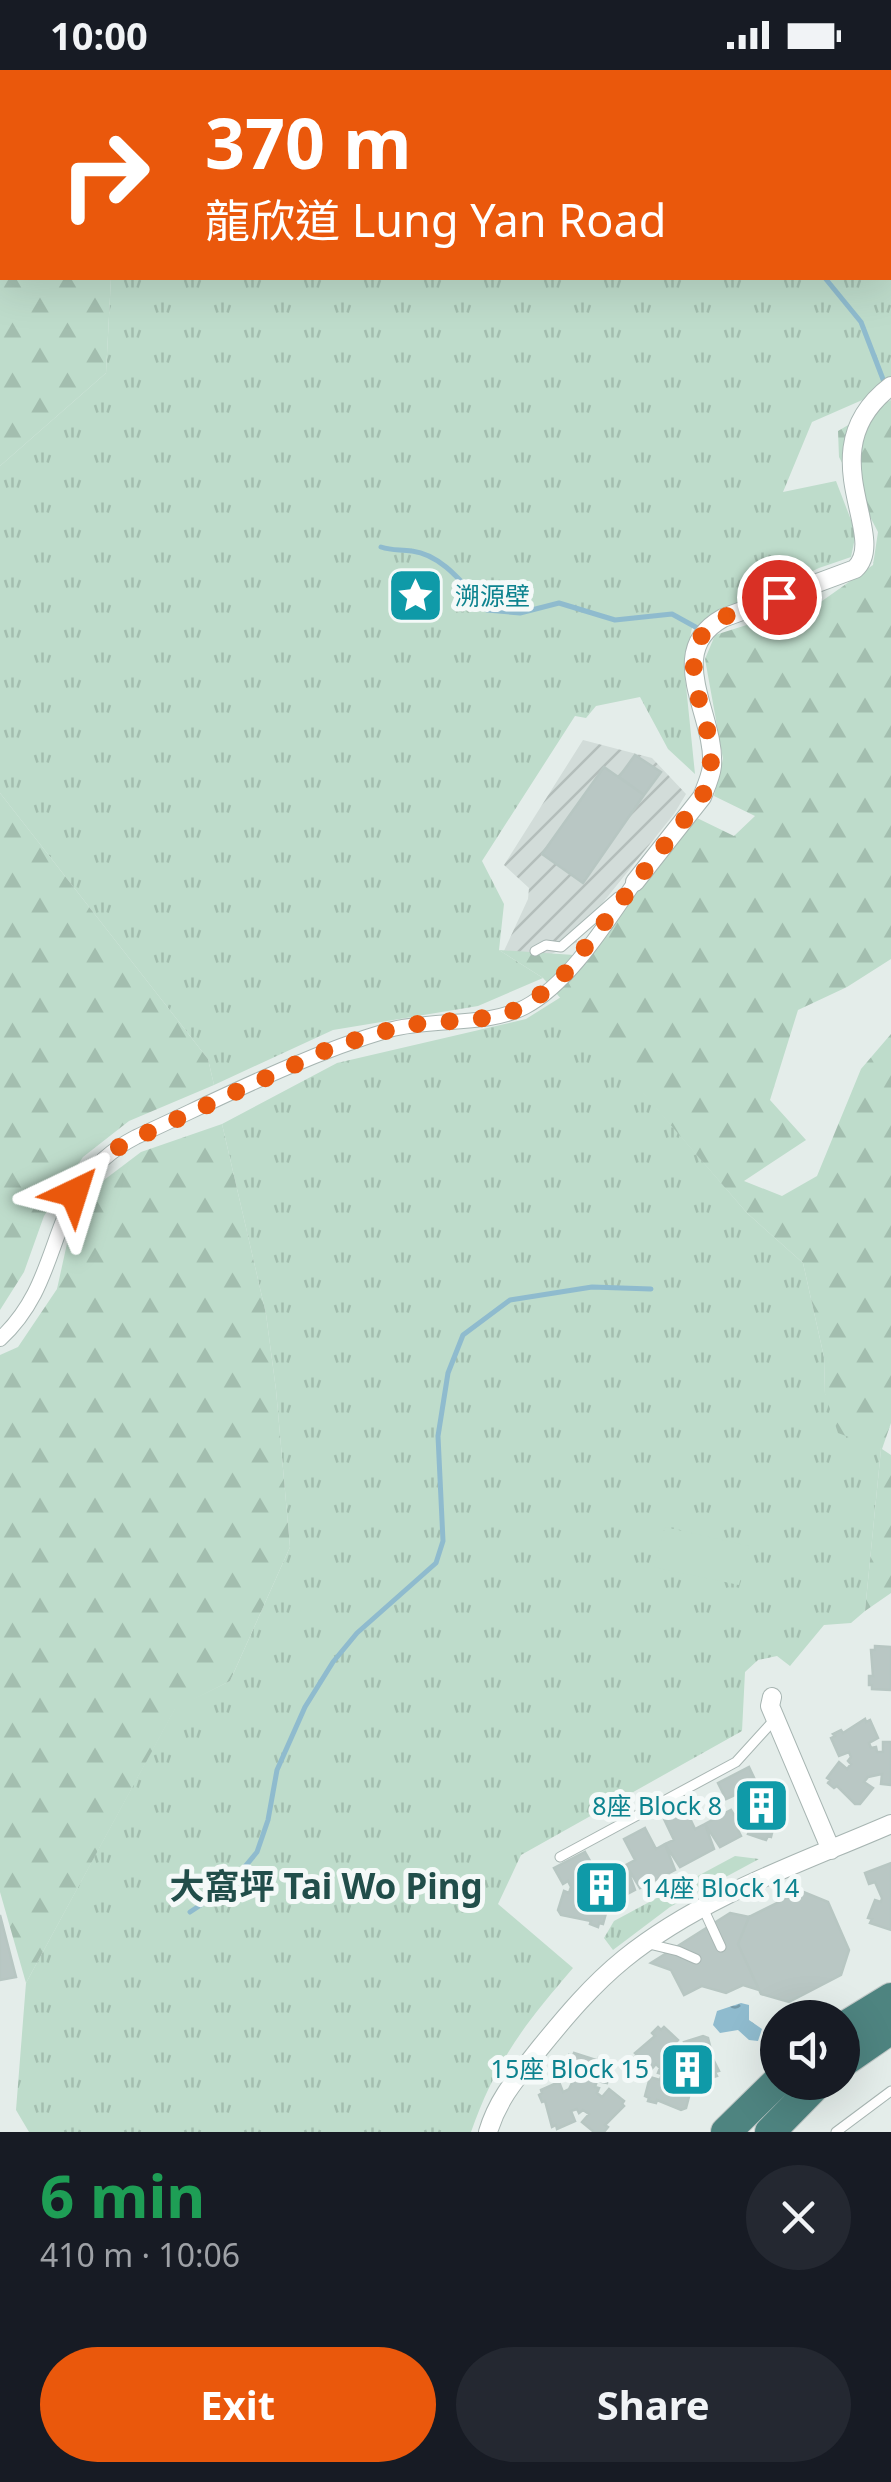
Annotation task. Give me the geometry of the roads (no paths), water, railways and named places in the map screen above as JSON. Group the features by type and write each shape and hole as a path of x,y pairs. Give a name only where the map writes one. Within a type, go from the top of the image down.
{"highway":[{"path":"860,2017 891,1998"},
{"path":"860,2051 891,2030"},
{"path":"726,2132 760,2098"},
{"path":"770,2132 801,2100"}],"street":[{"path":"0,1339 35,1298 74,1193 110,1152 335,1046 406,1025 486,1018 524,1008 562,977 707,786 712,766 710,746 692,665 704,632 734,614 856,569 869,556 872,538 854,448 864,416 875,399 891,386"},
{"path":"772,1697 770,1706 775,1719 831,1850"},
{"path":"488,2132 508,2088 552,2032 586,1992 646,1943 703,1908 891,1824"}],"lane":[{"path":"535,951 546,945 560,946 635,882"},
{"path":"560,1857 736,1762 775,1719"},
{"path":"703,1908 721,1947"},
{"path":"646,1943 696,1960"},
{"path":"836,2132 891,2090"}],"water":[{"path":"741,2003 749,2005 749,2020 760,2028 758,2041 749,2040 738,2030 720,2033 713,2025 717,2011"}],"waterway":[{"path":"827,280 861,322 886,387"},
{"path":"381,547 434,559 454,574 487,610 520,613 559,603 615,620 672,614 701,630"},
{"path":"190,1912 228,1887 257,1852 268,1820 277,1770 305,1707 333,1662 357,1633 436,1563 443,1541 438,1436 448,1373 463,1335 510,1300 592,1287 651,1289"}],"place":[{"name":"溯源壁","path":"416,596"},
{"name":"8座 Block 8","path":"761,1806"},
{"name":"14座 Block 14","path":"602,1888"},
{"name":"15座 Block 15","path":"688,2069"}],"district":[{"name":"大窩坪 Tai Wo Ping","path":"326,1887"}]}
